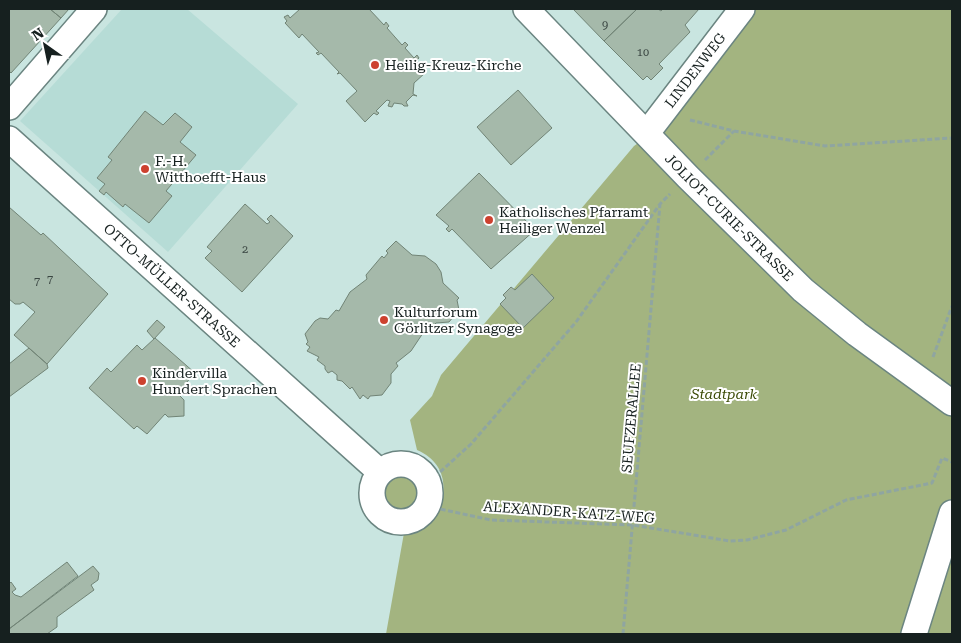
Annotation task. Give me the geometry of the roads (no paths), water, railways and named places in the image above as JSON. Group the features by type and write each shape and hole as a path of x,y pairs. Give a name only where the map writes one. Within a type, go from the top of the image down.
{"street":[{"path":"9,107 94,9"},
{"name":"JOLIOT-CURIE-STRASSE","path":"526,9 688,176 803,290 857,334 952,403"},
{"name":"LINDENWEG","path":"647,133 742,9"},
{"name":"OTTO-MÜLLER-STRASSE","path":"9,139 380,472"},
{"path":"397,463 407,464 420,470 428,494 417,517 408,521 389,520 381,515 372,498 374,480 380,472 397,463"},
{"path":"914,634 952,513"}],"place":[{"name":"Heilig-Kreuz-Kirche","path":"375,65"},
{"name":"F.-H. Witthoefft-Haus","path":"145,169"},
{"name":"Katholisches Pfarramt Heiliger Wenzel","path":"489,220"},
{"name":"Kulturforum Görlitzer Synagoge","path":"384,320"},
{"name":"Kindervilla Hundert Sprachen","path":"142,381"}],"park label":[{"name":"Stadtpark","path":"724,394"}]}
